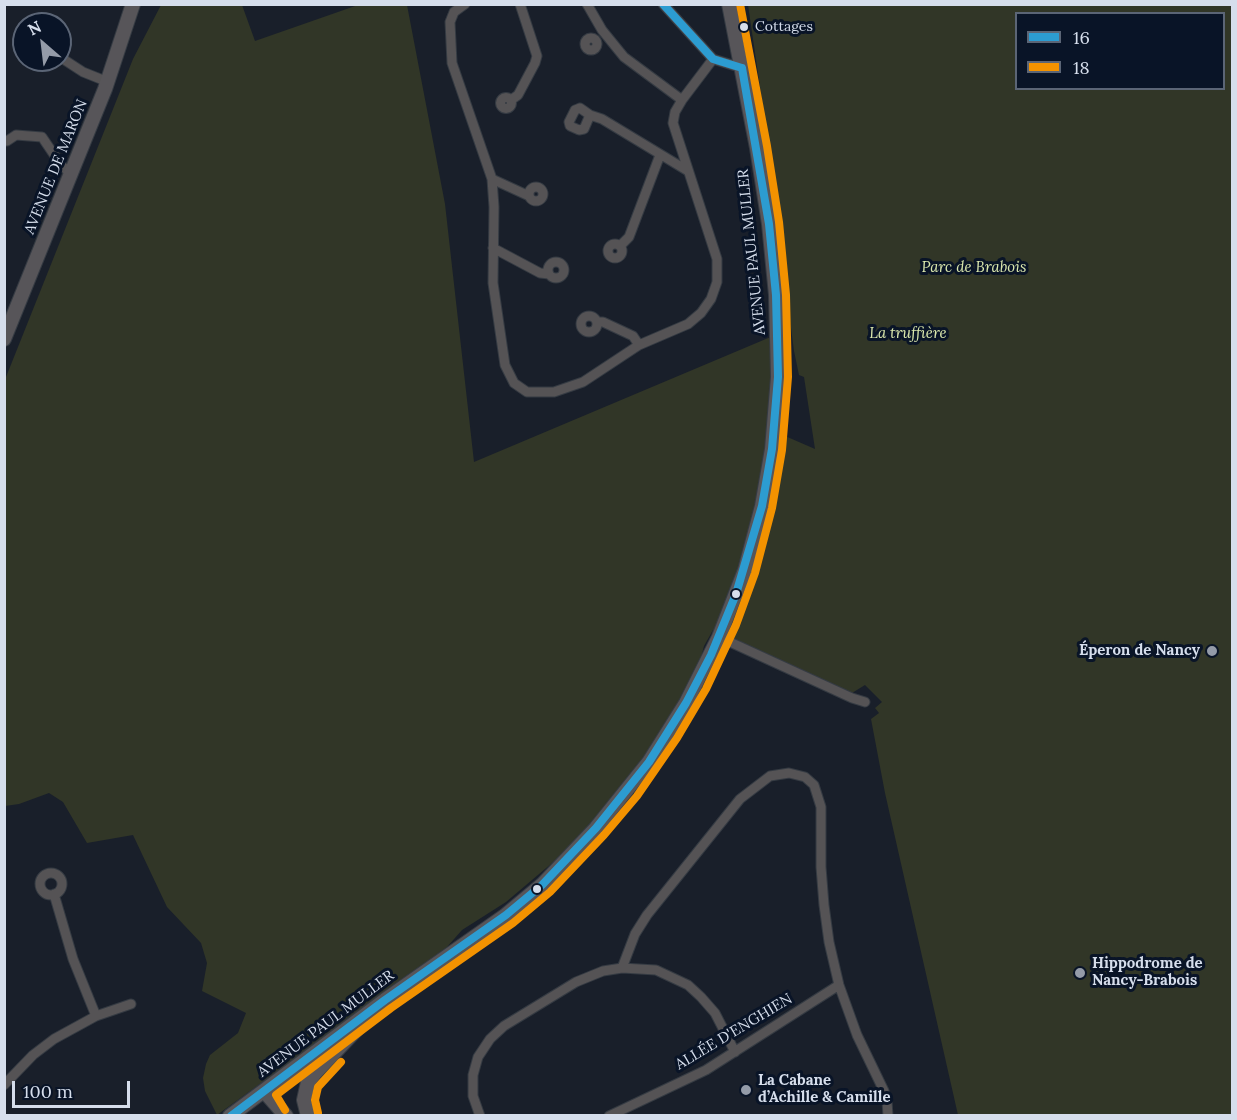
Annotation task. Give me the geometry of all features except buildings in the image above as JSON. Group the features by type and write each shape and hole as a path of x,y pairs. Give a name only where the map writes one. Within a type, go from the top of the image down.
{"main road":[{"name":"AVENUE DE MARON","path":"4,339 108,82 133,4"},
{"name":"AVENUE PAUL MULLER","path":"230,1116 442,959 556,868 596,828 649,762 686,703 719,638 745,570 762,507 772,449 778,377 776,295 769,224 729,4"},
{"path":"308,1116 304,1100 308,1082 385,1000"},
{"path":"264,1091 268,1104 276,1116"},
{"path":"264,1091 286,1116"}],"street":[{"path":"465,4 452,17 451,55 454,70 492,179 494,292 505,365 510,378 527,392 541,393 566,389 583,382 639,345 680,328 695,319 706,307 715,290 718,273 715,251 673,123 675,112 682,100 713,59"},
{"path":"511,100 518,95 537,56 520,4"},
{"path":"587,4 602,30 630,62 682,100"},
{"path":"663,4 713,59 742,68"},
{"path":"594,39 602,30"},
{"path":"72,65 108,82"},
{"path":"590,115 602,119 688,171"},
{"path":"7,141 16,135 42,137 61,165 71,174"},
{"path":"620,246 629,237 656,152"},
{"path":"492,179 529,196"},
{"path":"493,248 540,273 549,274"},
{"path":"597,322 603,322 633,336 639,345"},
{"path":"719,638 866,702"},
{"path":"622,968 635,934 647,915 734,805 764,779 777,774 789,773 810,780 820,800 823,825 821,867 829,942 839,985 857,1035 884,1091 888,1116"},
{"path":"54,894 73,959 96,1016"},
{"path":"480,1116 473,1096 473,1075 478,1057 490,1039 504,1026 585,977 603,971 622,968 656,970 677,979 695,991 715,1012 735,1052"},
{"name":"ALLÉE D'ENGHIEN","path":"609,1116 698,1074 839,985"},
{"path":"4,1085 43,1047 67,1031 96,1016 131,1004"}],"green space":[{"path":"161,5 242,5 255,41 358,5 407,5 445,204 474,462 773,336 769,429 815,449 804,377 799,375 794,351 784,274 787,271 748,5 1232,5 1232,1115 958,1115 885,793 871,719 879,713 875,708 882,702 865,685 852,693 713,630 704,646 698,670 641,762 604,810 558,858 506,902 462,930 447,947 428,962 217,1115 205,1091 203,1078 206,1064 210,1055 238,1033 246,1013 202,991 207,963 201,943 167,907 133,835 87,843 63,802 49,793 19,804 5,806 4,382 133,59"}],"transit line":[{"name":"16","path":"663,4 713,59 742,68"},
{"name":"18","path":"285,1110 276,1095 391,1008 513,923 550,892 604,835 637,796 677,738 706,689 736,625 755,573 772,508 782,450 788,377 786,295 779,222 740,4"},
{"name":"16","path":"231,1116 385,1000 506,915 542,885 596,828 649,762 686,703 711,655 736,594 762,506 772,449 778,377 776,295 769,224 742,68"},
{"name":"18","path":"318,1113 315,1100 318,1087 341,1062"}],"place":[{"name":"Cottages","path":"744,27"},
{"name":"Éperon de Nancy","path":"1212,651"},
{"name":"Hippodrome de Nancy-Brabois","path":"1080,973"},
{"name":"La Cabane d’Achille & Camille","path":"746,1090"}],"park label":[{"name":"Parc de Brabois","path":"974,268"},
{"name":"La truffière","path":"908,334"}]}
